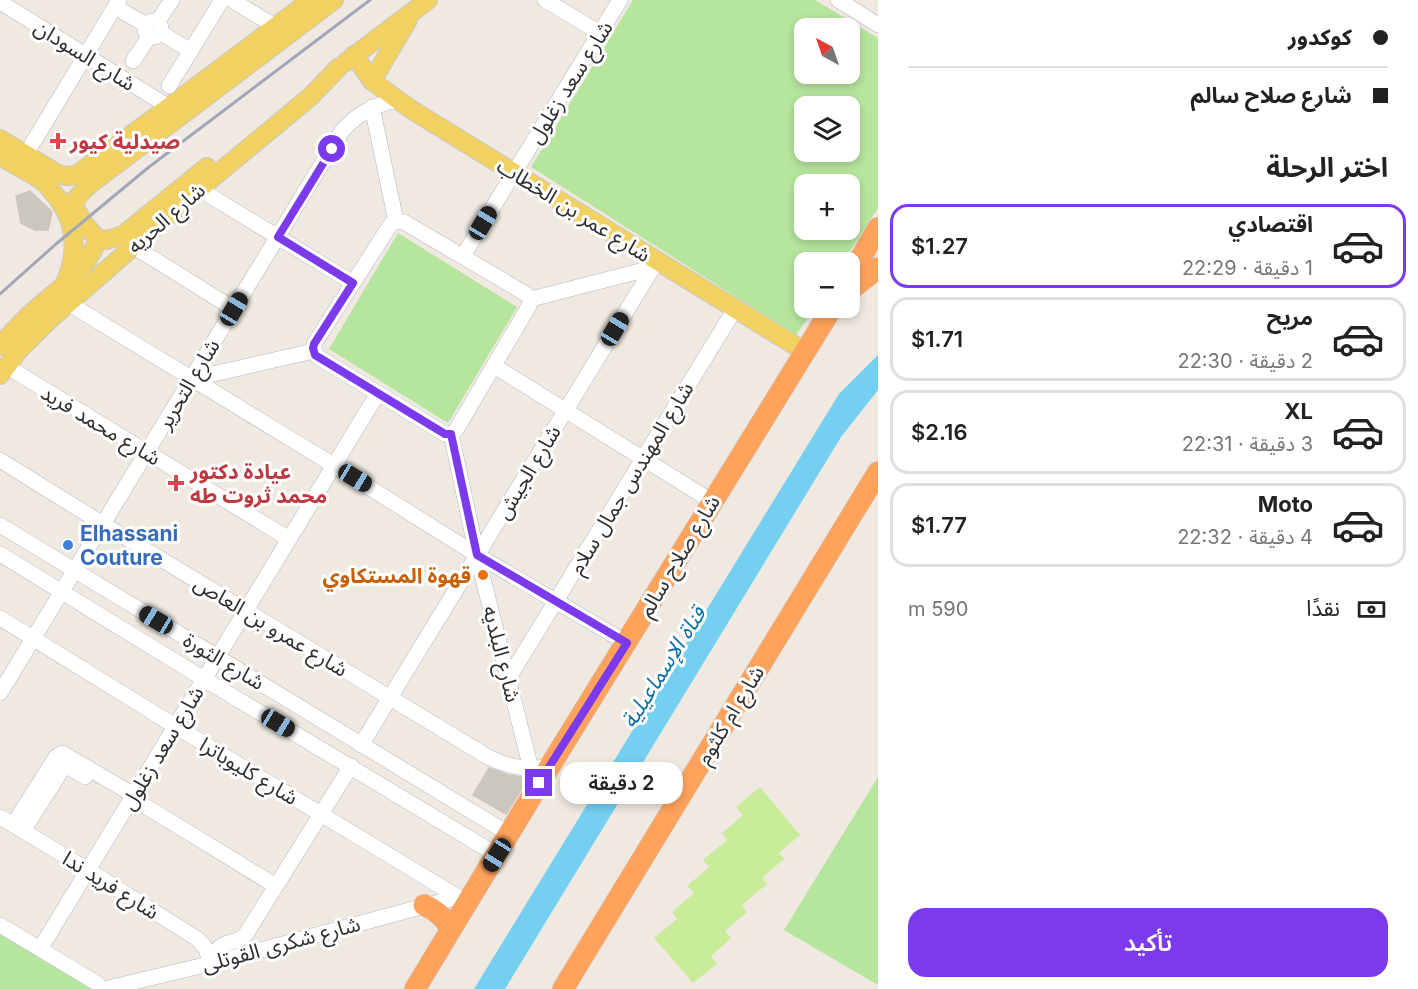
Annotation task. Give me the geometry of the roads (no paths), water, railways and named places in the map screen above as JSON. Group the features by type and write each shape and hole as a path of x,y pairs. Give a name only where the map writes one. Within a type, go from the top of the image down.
{"highway":[{"path":"860,259 878,228"},
{"path":"860,282 878,268"},
{"name":"شارع صلاح سالم","path":"416,989 451,929 463,900 497,855 509,834 540,768 627,643 825,318"},
{"name":"شارع ام كلثوم","path":"563,989 878,472"},
{"path":"424,905 443,917 451,929"}],"main road":[{"path":"0,139 63,176 71,176 80,172 311,0"},
{"path":"73,204 89,185 334,0"},
{"path":"372,81 421,5"},
{"name":"شارع الحريه","path":"0,346 28,315 82,267 98,239 107,240 123,235 302,89 339,67 421,5"},
{"name":"شارع عمر بن الخطاب","path":"354,56 372,81 398,100 654,264 804,351"},
{"name":"شارع الحريه","path":"3,371 33,335 68,303 199,189 310,97 339,67"},
{"path":"0,156 58,190 73,204 86,226 98,239"},
{"path":"45,183 65,210 73,231 74,252 65,283"}],"street":[{"path":"133,61 172,0"},
{"path":"169,86 222,0"},
{"path":"232,0 276,27"},
{"path":"545,0 600,33"},
{"name":"شارع سعد زغلول","path":"463,256 620,0"},
{"path":"838,0 878,25"},
{"path":"26,154 117,3 153,29 191,51"},
{"name":"شارع السودان","path":"3,5 169,107"},
{"name":"شارع التحرير","path":"0,693 342,131 356,117 372,107 398,100"},
{"path":"372,107 396,221"},
{"path":"199,189 353,283"},
{"path":"396,221 404,222 463,256 531,299 494,366 456,430 451,434 445,434 318,357 314,351 314,344 388,227 396,221"},
{"path":"133,246 234,309"},
{"path":"531,299 654,264"},
{"name":"شارع الجيش","path":"361,745 654,264"},
{"path":"68,303 477,555 627,643"},
{"name":"شارع المهندس جمال سلام","path":"508,679 735,309"},
{"path":"191,379 314,351"},
{"path":"494,366 712,502"},
{"name":"شارع محمد فريد","path":"3,371 289,539"},
{"name":"شارع سعد زغلول","path":"40,949 378,393"},
{"name":"شارع البلديه","path":"451,434 477,555 508,679 540,768"},
{"name":"شارع عمرو بن العاص","path":"0,460 498,762 509,766 540,768"},
{"name":"شارع الثورة","path":"0,525 509,834"},
{"name":"شارع الثورة","path":"0,554 497,855"},
{"name":"شارع كليوباترا","path":"0,618 463,900"},
{"path":"209,964 220,947 239,940 246,934 351,766"},
{"path":"12,824 63,768 70,768 131,799 276,886"},
{"path":"477,843 486,840 489,836 491,831 488,822"},
{"name":"شارع فريد ندا","path":"12,824 202,942 207,949 209,964"},
{"name":"شارع شكرى القوتلى","path":"103,989 209,964 424,905 463,900"},
{"path":"0,925 103,989"}],"water":[{"path":"878,355 878,390 841,437 505,989 474,989 839,394"}],"railway":[{"path":"0,294 149,167 370,0"}],"place":[{"name":"صيدلية كيور","path":"58,141"},
{"name":"عيادة دكتور محمد ثروت طه","path":"176,483"},
{"name":"Elhassani Couture","path":"68,545"},
{"name":"قهوة المستكاوي","path":"483,575"}],"water label":[{"name":"قناة الإسماعيلية","path":"663,667"}]}
